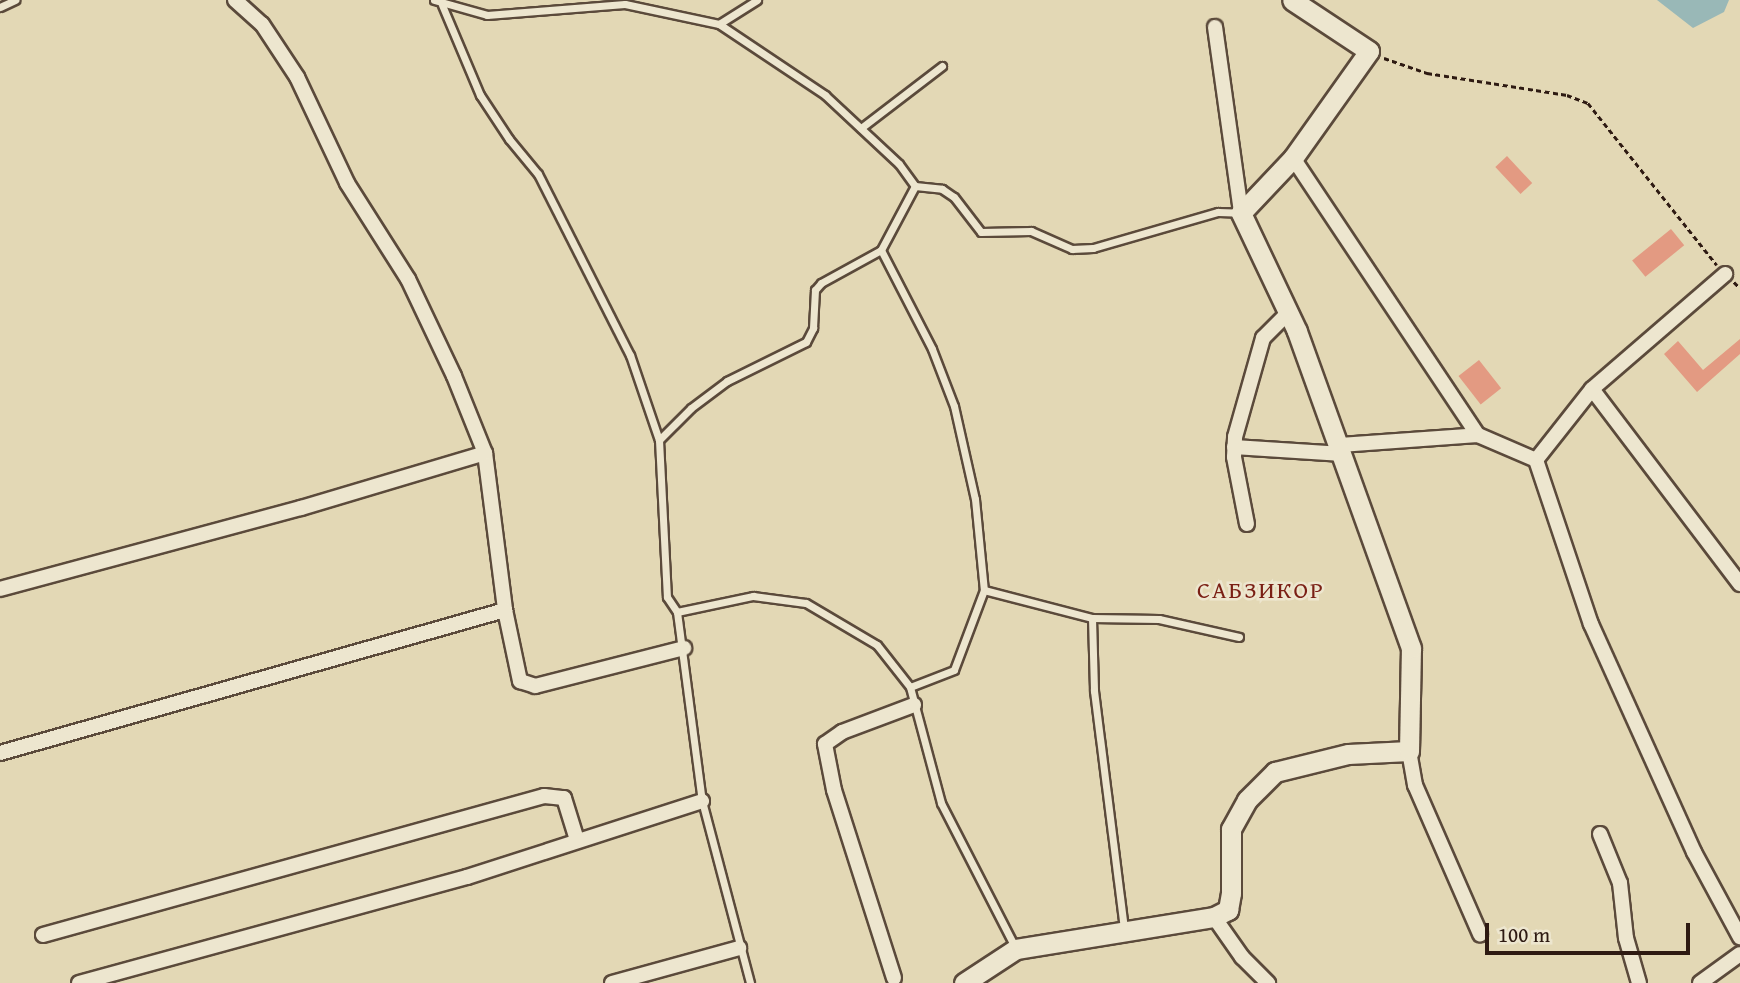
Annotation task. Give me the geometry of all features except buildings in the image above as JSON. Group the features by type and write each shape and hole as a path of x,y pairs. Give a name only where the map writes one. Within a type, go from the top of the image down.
{"street":[{"path":"235,0 261,24 297,76 347,183 431,323 485,453 515,672 526,686 684,648"},
{"path":"1241,213 1293,158 1369,51 1292,0"},
{"path":"1214,27 1241,213 1288,313 1341,450 1411,648 1409,751 1415,785 1480,934"},
{"path":"1293,158 1478,435"},
{"path":"1536,460 1592,389 1725,274"},
{"path":"1247,524 1234,447 1263,338 1288,313"},
{"path":"1592,389 1740,584"},
{"path":"1234,447 1341,450 1478,435 1536,460 1591,624 1693,852 1740,937"},
{"path":"0,589 301,508 485,453"},
{"path":"0,753 505,610"},
{"path":"894,978 824,748 829,738 914,705"},
{"path":"964,983 1016,949 1214,917 1228,910 1231,893 1231,829 1247,800 1275,772 1348,754 1409,751"},
{"path":"43,935 544,796 564,798 577,840"},
{"path":"79,983 467,877 702,801"},
{"path":"1600,834 1620,883 1626,939 1639,983"},
{"path":"1214,917 1242,957 1268,983"},
{"path":"612,983 739,948"},
{"path":"1700,983 1740,954"}],"lane":[{"path":"0,8 15,0"},
{"path":"434,0 442,5 488,15 625,4 719,24 825,95 899,164 915,186 942,189 954,197 981,232 1031,231 1072,249 1093,248 1218,212 1241,213"},
{"path":"719,24 757,0"},
{"path":"442,5 481,95 509,139 538,174 590,271 630,355 659,440 667,597 677,612 684,648 702,801 750,983"},
{"path":"861,128 942,66"},
{"path":"659,440 691,408 727,381 806,342 813,328 815,290 821,283 881,250 915,186"},
{"path":"881,250 932,349 954,406 975,499 984,590 954,670 910,687"},
{"path":"984,590 1092,618 1158,619 1239,637"},
{"path":"677,612 753,596 806,603 877,645 910,687 941,803 1016,949"},
{"path":"1092,618 1094,691 1124,931"}],"path":[{"path":"1369,51 1427,74 1567,94 1588,103 1725,274 1740,288"}],"water":[{"path":"1657,0 1729,0 1724,12 1693,28"}],"district":[{"name":"САБЗИКОР","path":"1261,590"}]}
